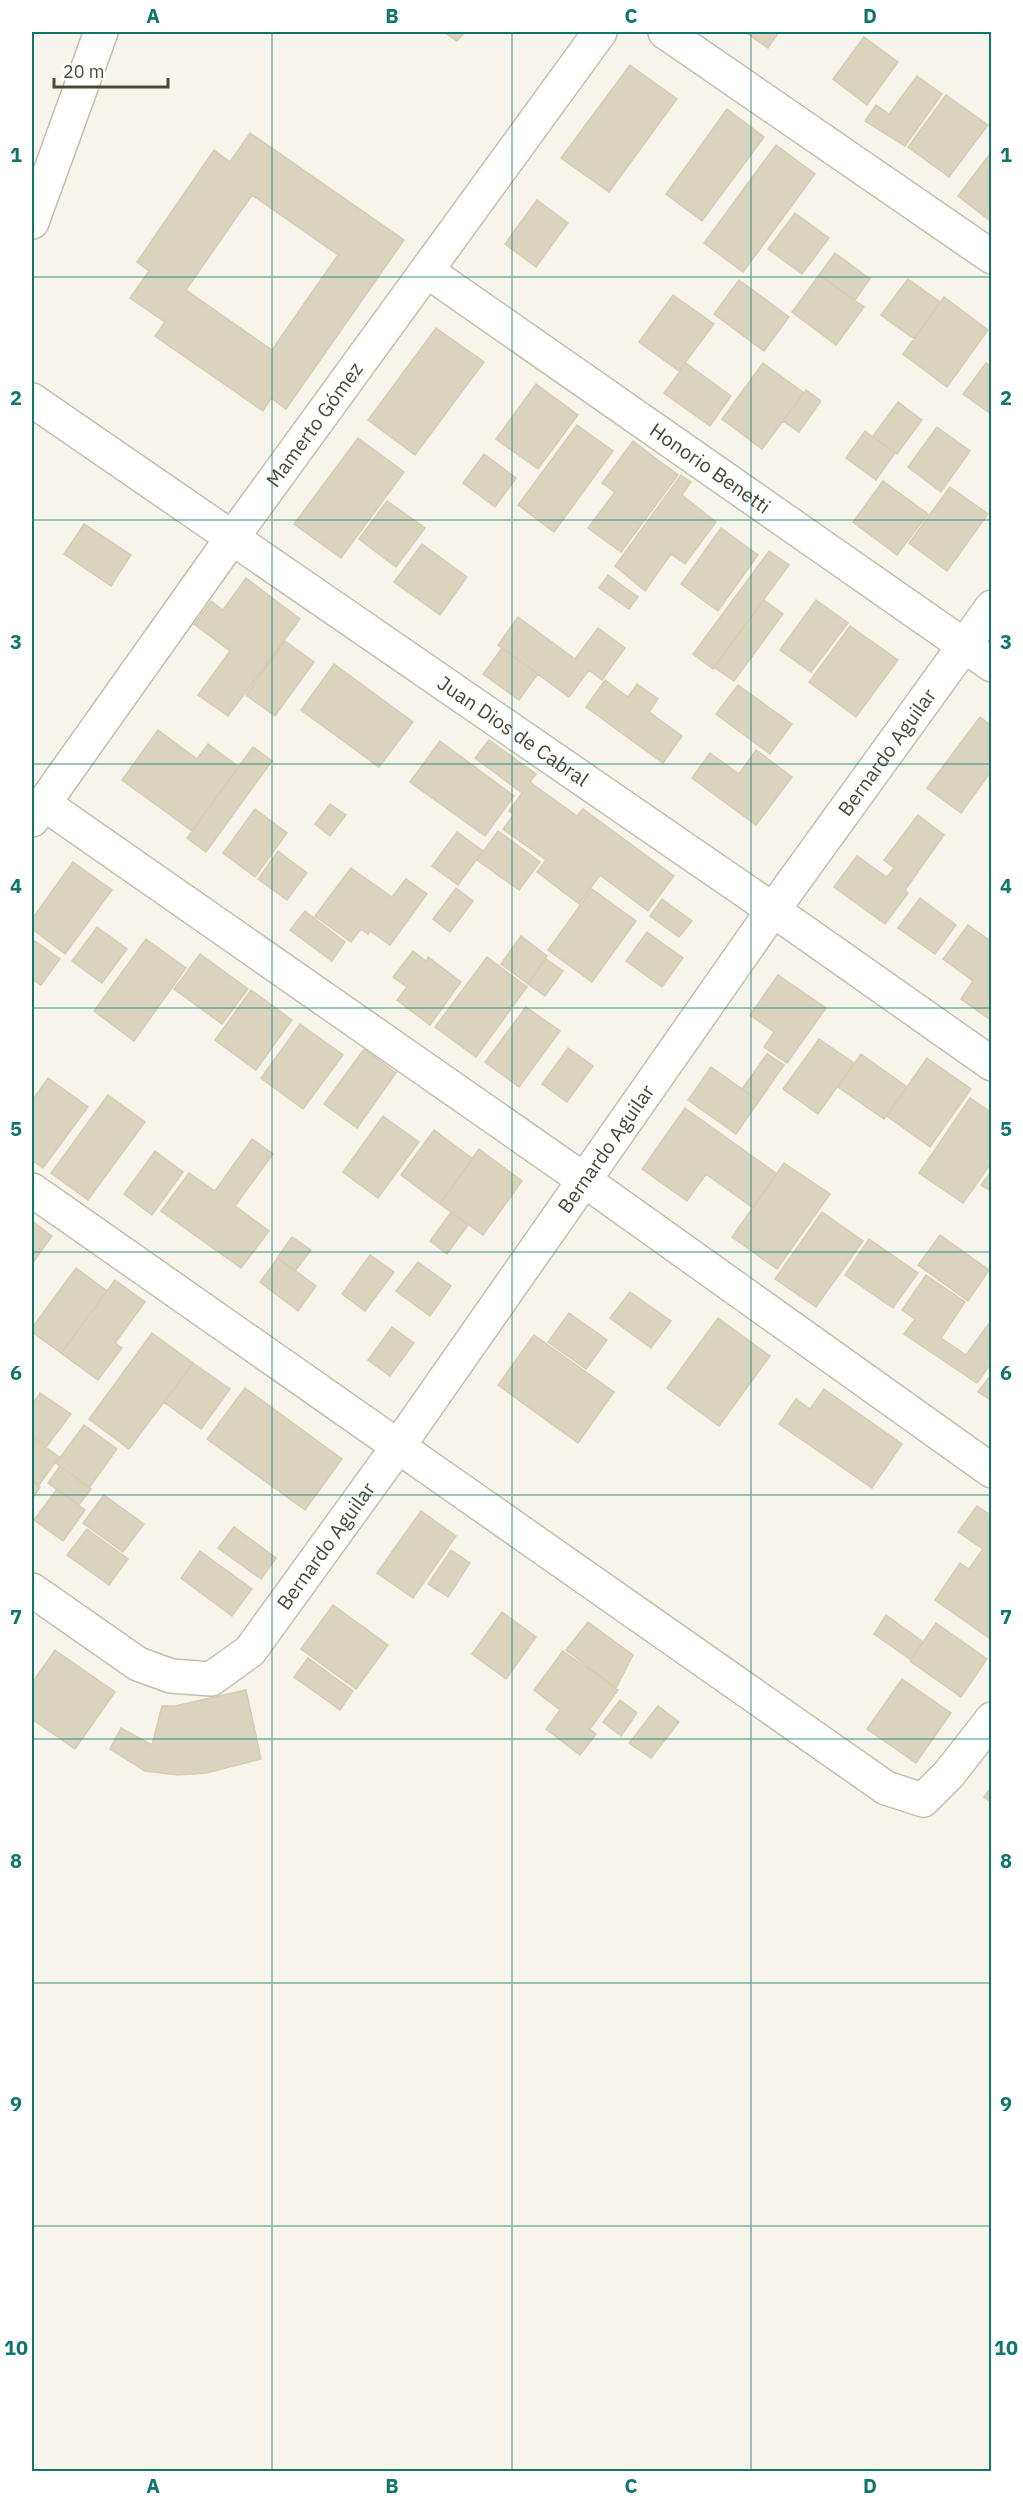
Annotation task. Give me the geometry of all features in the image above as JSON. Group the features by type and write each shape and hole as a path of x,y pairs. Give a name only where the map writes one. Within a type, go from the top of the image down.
{"street":[{"path":"32,222 101,32"},
{"name":"Mamerto Gómez","path":"37,811 232,538 600,32"},
{"path":"665,32 992,257"},
{"name":"Honorio Benetti","path":"427,272 992,665"},
{"name":"Juan Dios de Cabral","path":"32,400 774,910 992,1064"},
{"name":"Bernardo Aguilar","path":"32,1590 138,1664 171,1676 211,1679 250,1651 397,1448 774,910 992,607"},
{"path":"37,811 584,1180 992,1471"},
{"path":"32,1190 397,1448 886,1788 923,1800 950,1774 992,1719"}],"building":[{"path":"444,32 465,32 457,41"},
{"path":"745,32 779,32 768,48"},
{"path":"864,37 898,62 867,105 833,79"},
{"path":"630,65 677,99 609,192 561,158"},
{"path":"917,76 942,94 905,146 865,121 876,105 889,114"},
{"path":"946,95 988,125 949,177 908,147"},
{"path":"727,109 764,137 702,221 666,194"},
{"path":"250,133 404,240 286,409 271,398 263,411 155,336 165,322 130,298 149,271 137,262 214,150 230,162","holes":["252,195 338,255 272,350 186,290"]},
{"path":"776,145 815,174 743,272 704,243"},
{"path":"992,151 992,217 989,220 958,196"},
{"path":"537,200 568,223 536,267 505,244"},
{"path":"795,213 829,238 802,274 768,249"},
{"path":"835,253 870,279 855,300 819,275"},
{"path":"819,275 864,307 836,345 792,312"},
{"path":"908,279 940,302 914,339 881,315"},
{"path":"739,280 789,317 764,351 714,314"},
{"path":"673,295 714,324 679,371 639,342"},
{"path":"944,297 988,330 947,387 903,354"},
{"path":"436,328 484,362 415,455 368,420"},
{"path":"686,363 731,396 710,426 664,393"},
{"path":"763,363 804,393 762,449 722,419"},
{"path":"986,363 992,367 991,414 963,394"},
{"path":"536,384 578,415 538,469 496,439"},
{"path":"806,390 821,401 799,432 783,421"},
{"path":"898,402 922,420 897,454 873,436"},
{"path":"577,425 613,451 554,532 518,505"},
{"path":"937,427 970,451 941,492 908,467"},
{"path":"865,431 895,453 876,480 846,458"},
{"path":"358,438 404,472 341,558 294,524"},
{"path":"633,441 678,475 621,552 588,528 615,492 602,483"},
{"path":"484,454 516,478 495,507 463,483"},
{"path":"681,475 691,482 682,495 716,522 685,564 671,554 645,591 615,566"},
{"path":"883,481 928,514 897,555 853,522"},
{"path":"950,487 988,514 947,571 909,543"},
{"path":"387,501 425,528 396,567 359,539"},
{"path":"84,524 131,555 111,586 64,554"},
{"path":"721,528 758,555 718,611 681,584"},
{"path":"422,544 467,577 440,615 394,582"},
{"path":"769,551 789,565 713,669 693,654"},
{"path":"608,575 638,597 629,609 599,588"},
{"path":"246,578 300,619 228,716 198,695 230,651 194,624 211,601 223,610"},
{"path":"764,600 783,614 734,681 714,667"},
{"path":"816,600 848,623 811,672 780,650"},
{"path":"518,617 575,659 598,628 625,648 602,680 589,670 569,697 498,645"},
{"path":"850,626 898,660 856,717 809,682"},
{"path":"285,641 314,662 275,716 246,695"},
{"path":"502,648 538,674 519,700 483,674"},
{"path":"334,664 413,722 379,767 301,710"},
{"path":"605,680 628,697 637,684 658,699 649,712 682,736 663,763 586,707"},
{"path":"738,685 792,724 770,754 716,714"},
{"path":"980,717 992,726 992,770 961,813 927,788"},
{"path":"158,730 197,759 208,744 239,767 192,831 122,780"},
{"path":"489,740 536,774 530,782 577,816 583,809 674,876 648,911 600,875 579,904 537,872 546,860 503,829 514,814 509,811 522,793 475,758"},
{"path":"440,741 514,796 485,836 410,782"},
{"path":"253,747 272,761 206,852 187,838"},
{"path":"756,750 792,777 756,825 692,778 710,753 739,774"},
{"path":"330,804 346,815 330,836 315,824"},
{"path":"255,809 287,833 255,877 223,853"},
{"path":"918,815 944,835 905,890 908,893 885,924 834,887 857,856 887,877 894,868 884,860"},
{"path":"498,831 540,862 519,890 477,860"},
{"path":"457,832 483,851 458,885 432,866"},
{"path":"278,851 307,873 287,900 258,879"},
{"path":"73,862 112,890 65,954 32,929 32,919"},
{"path":"351,868 392,897 406,879 427,894 390,945 370,931 368,934 361,929 351,942 315,916"},
{"path":"456,888 473,901 450,932 433,919"},
{"path":"592,889 636,921 592,982 548,950"},
{"path":"920,898 956,925 935,954 898,928"},
{"path":"662,899 692,921 679,937 650,916"},
{"path":"305,911 345,942 332,961 290,930"},
{"path":"968,925 992,942 992,1021 961,999 973,981 943,959"},
{"path":"97,927 127,949 102,983 72,961"},
{"path":"647,932 683,958 662,987 626,961"},
{"path":"521,936 547,956 528,984 501,964"},
{"path":"146,939 186,968 134,1041 94,1011"},
{"path":"35,941 60,959 41,985 32,979 32,946"},
{"path":"413,951 426,961 428,957 461,982 430,1025 397,1000 407,987 393,977"},
{"path":"200,954 248,989 222,1024 174,989"},
{"path":"487,957 527,987 476,1057 435,1027"},
{"path":"546,959 563,971 545,996 528,984"},
{"path":"778,975 826,1008 787,1063 764,1047 774,1032 750,1015"},
{"path":"251,990 292,1020 256,1070 215,1040"},
{"path":"526,1007 560,1031 519,1087 485,1062"},
{"path":"300,1024 343,1055 303,1109 261,1078"},
{"path":"819,1039 854,1063 818,1114 783,1089"},
{"path":"568,1048 593,1066 567,1102 542,1084"},
{"path":"364,1049 396,1073 357,1128 324,1104"},
{"path":"767,1054 784,1065 759,1101 742,1089"},
{"path":"861,1054 907,1087 884,1119 838,1087"},
{"path":"927,1058 971,1089 930,1147 887,1116"},
{"path":"711,1067 759,1101 736,1134 688,1100"},
{"path":"48,1078 88,1107 43,1168 32,1160 32,1101"},
{"path":"108,1095 145,1122 88,1200 51,1173"},
{"path":"970,1098 992,1113 992,1162 963,1203 919,1173"},
{"path":"685,1108 777,1174 753,1208 706,1174 687,1201 642,1169"},
{"path":"383,1116 419,1142 378,1198 343,1172"},
{"path":"434,1130 473,1159 440,1204 401,1175"},
{"path":"252,1139 273,1154 235,1206 269,1231 241,1268 161,1211 189,1173 215,1191"},
{"path":"479,1149 522,1181 483,1235 440,1204"},
{"path":"155,1151 183,1172 152,1215 124,1194"},
{"path":"784,1163 830,1194 777,1269 732,1237"},
{"path":"992,1170 992,1192 981,1185"},
{"path":"451,1212 468,1225 447,1254 430,1241"},
{"path":"822,1212 863,1241 816,1307 775,1279"},
{"path":"32,1221 52,1236 32,1264"},
{"path":"940,1235 989,1270 968,1301 918,1265"},
{"path":"292,1237 311,1250 295,1271 277,1258"},
{"path":"869,1239 918,1273 893,1308 845,1275"},
{"path":"370,1255 394,1272 365,1311 342,1294"},
{"path":"278,1258 316,1286 298,1311 260,1282"},
{"path":"418,1262 451,1286 430,1316 396,1291"},
{"path":"76,1268 107,1291 61,1353 32,1332 32,1328"},
{"path":"926,1275 965,1302 941,1338 966,1355 990,1322 992,1323 992,1362 977,1383 904,1334 915,1319 902,1310"},
{"path":"115,1280 145,1302 115,1343 122,1348 98,1380 61,1353"},
{"path":"630,1292 671,1321 651,1348 610,1318"},
{"path":"569,1313 607,1340 586,1369 548,1342"},
{"path":"718,1318 770,1356 719,1426 667,1388"},
{"path":"392,1327 414,1343 390,1376 368,1360"},
{"path":"152,1333 193,1363 129,1449 89,1419"},
{"path":"534,1335 614,1392 578,1443 498,1385"},
{"path":"193,1363 230,1389 201,1429 164,1402"},
{"path":"992,1373 992,1401 978,1392"},
{"path":"245,1388 342,1459 305,1510 207,1439"},
{"path":"824,1389 902,1444 872,1488 779,1424 796,1399 810,1409"},
{"path":"40,1393 71,1414 47,1446 32,1435 32,1405"},
{"path":"84,1425 117,1449 89,1488 56,1463"},
{"path":"32,1437 59,1457 39,1485 32,1479"},
{"path":"60,1466 91,1489 79,1505 48,1483"},
{"path":"32,1481 40,1487 32,1499"},
{"path":"57,1489 85,1510 63,1541 34,1520"},
{"path":"104,1495 144,1524 123,1552 83,1523"},
{"path":"977,1506 992,1516 992,1640 935,1600 960,1563 969,1569 983,1549 958,1532"},
{"path":"421,1511 456,1536 413,1598 377,1573"},
{"path":"234,1527 276,1558 261,1579 218,1548"},
{"path":"87,1529 128,1559 109,1585 67,1555"},
{"path":"451,1550 470,1563 448,1597 428,1584"},
{"path":"200,1551 252,1589 232,1616 181,1578"},
{"path":"333,1605 388,1645 356,1689 301,1649"},
{"path":"502,1612 536,1637 506,1679 472,1654"},
{"path":"886,1615 923,1642 911,1660 874,1634"},
{"path":"588,1622 633,1655 616,1688 566,1650"},
{"path":"936,1623 987,1659 961,1697 910,1661"},
{"path":"55,1650 115,1692 75,1749 32,1719 32,1683"},
{"path":"563,1651 618,1690 590,1729 596,1734 580,1755 546,1729 560,1710 534,1690"},
{"path":"308,1658 353,1691 340,1710 294,1677"},
{"path":"902,1679 951,1713 916,1763 867,1729"},
{"path":"246,1690 261,1759 206,1773 178,1775 145,1771 110,1749 121,1728 152,1745 162,1706 175,1706"},
{"path":"620,1700 637,1713 621,1736 603,1722"},
{"path":"658,1706 679,1722 651,1758 629,1743"},
{"path":"992,1786 992,1803 984,1797"}]}
